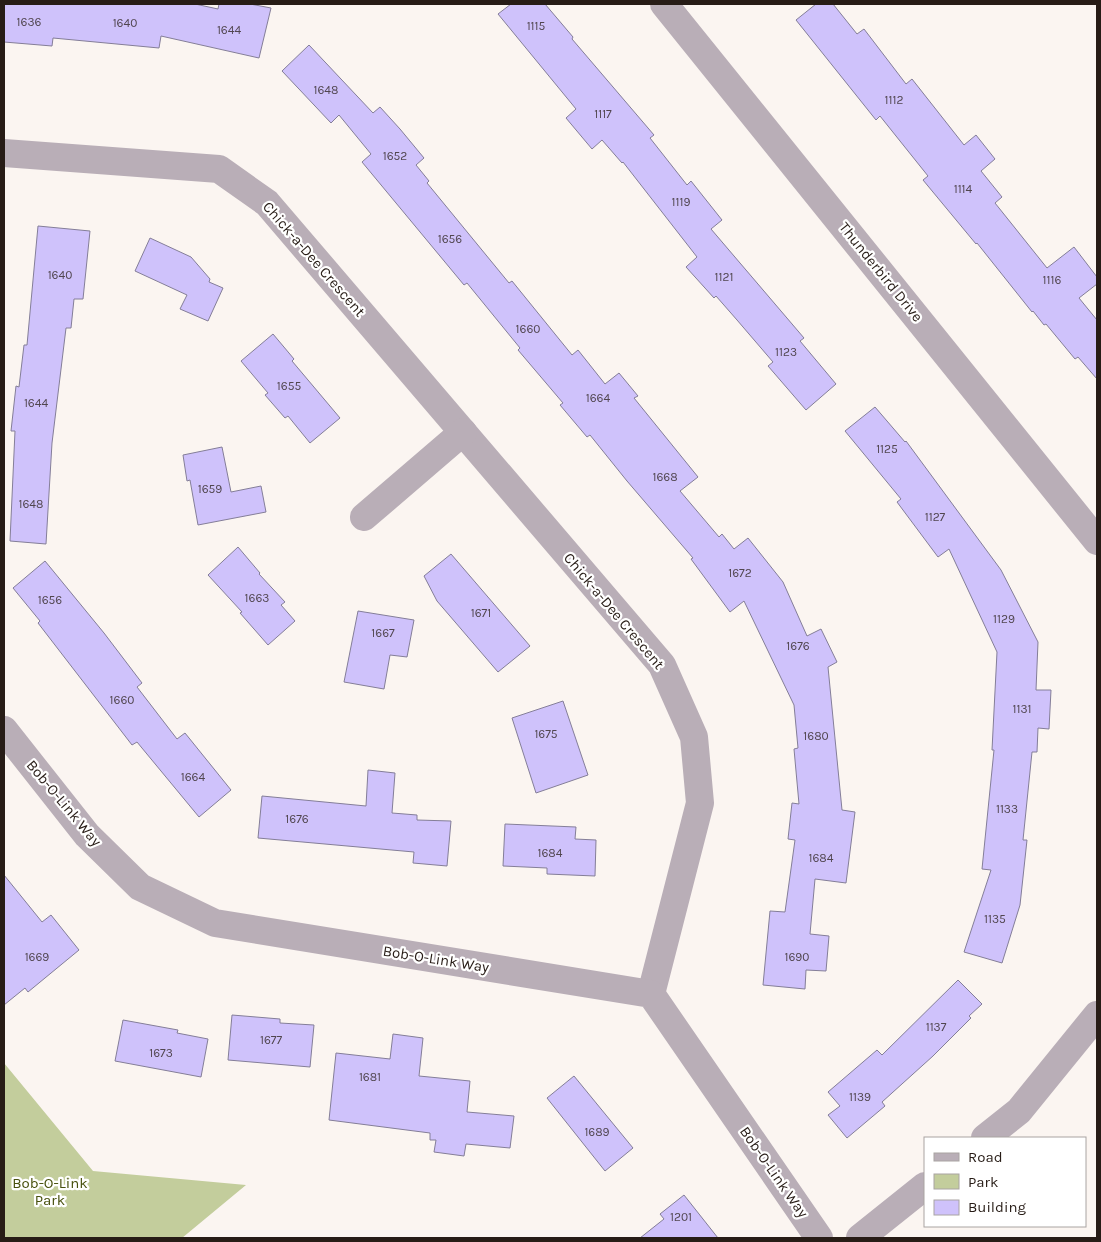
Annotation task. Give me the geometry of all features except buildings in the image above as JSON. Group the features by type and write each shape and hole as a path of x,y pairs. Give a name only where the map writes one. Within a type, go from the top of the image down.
{"street":[{"name":"Thunderbird Drive","path":"664,4 1097,541"},
{"name":"Chick-a-Dee Crescent","path":"4,153 219,168 267,203 662,665 694,737 700,803 651,994"},
{"path":"364,517 463,432"},
{"name":"Bob-O-Link Way","path":"4,730 87,835 140,886 215,923 651,994 819,1238"},
{"path":"986,1137 1019,1111 1097,1014"},
{"path":"860,1238 924,1187"}],"green space":[{"name":"Bob-O-Link Park","path":"4,1063 93,1171 246,1185 182,1238 4,1238"}]}
